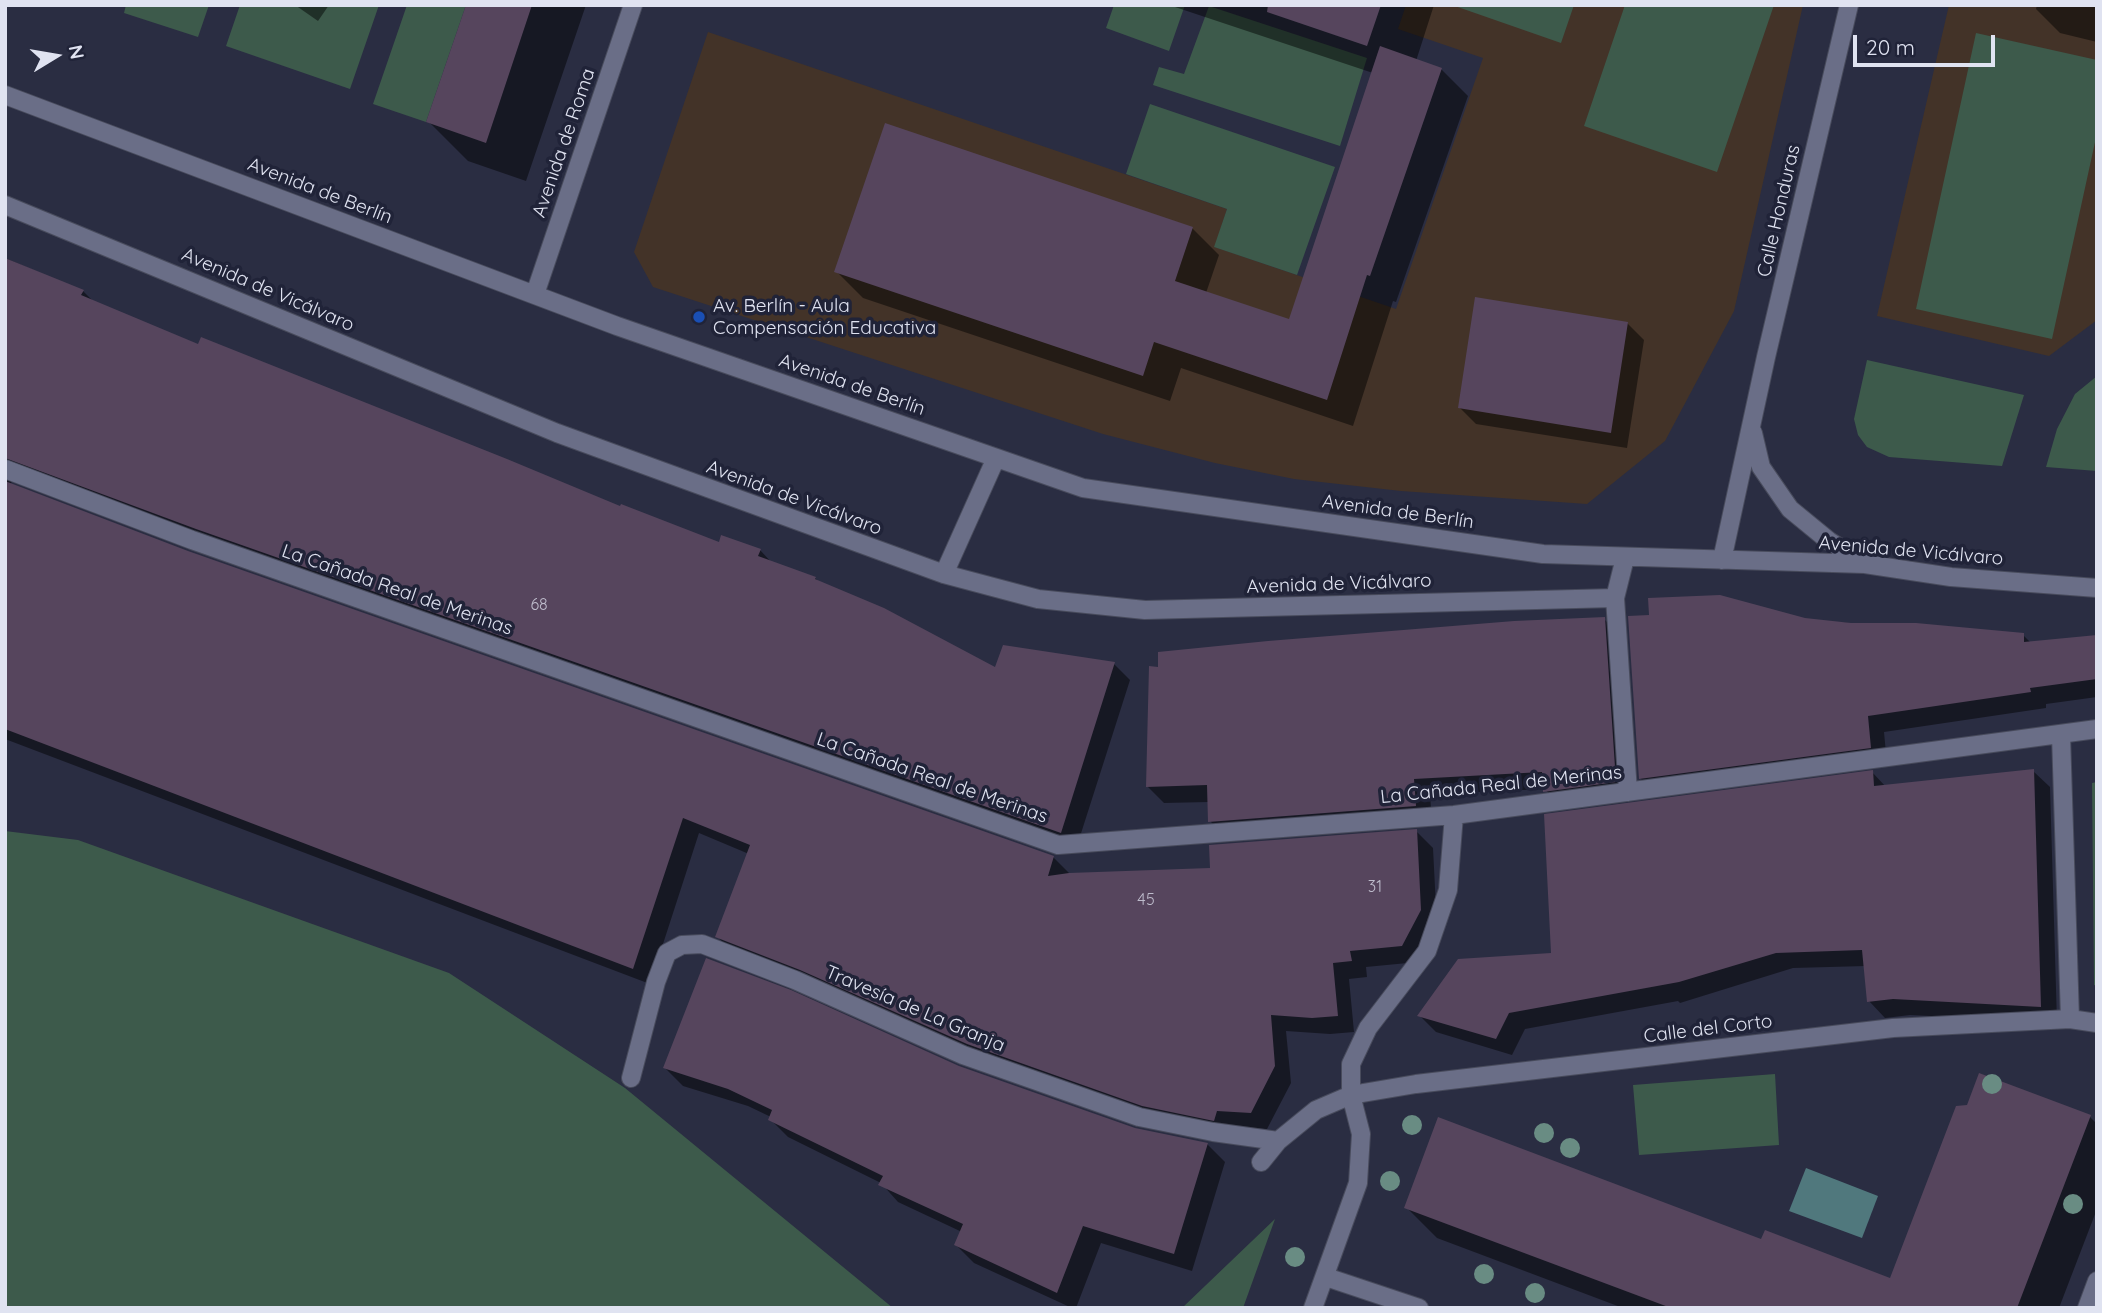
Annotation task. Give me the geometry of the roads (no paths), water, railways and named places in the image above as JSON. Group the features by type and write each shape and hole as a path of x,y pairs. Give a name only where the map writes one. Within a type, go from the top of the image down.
{"street":[{"name":"Avenida de Roma","path":"535,294 633,5"},
{"name":"Calle Honduras","path":"1722,560 1849,5"},
{"name":"Avenida de Berlín","path":"5,95 617,326 1083,488 1543,554 1722,560"},
{"name":"Avenida de Vicálvaro","path":"5,205 557,433 944,574 1038,599 1145,610 1615,598"},
{"name":"Calle Honduras","path":"1751,426 1761,467 1790,509 1829,541 1865,564"},
{"path":"944,574 996,457"},
{"name":"La Cañada Real de Merinas","path":"5,469 192,540 1058,845 1454,814 2097,729"},
{"path":"1625,558 1615,598 1628,792"},
{"name":"Avenida de Vicálvaro","path":"1722,560 1865,564 1951,577 2097,588"},
{"path":"2061,735 2070,1019"},
{"path":"1313,1308 1358,1183 1361,1134 1351,1095 1351,1064 1368,1028 1426,951 1448,890 1454,814"},
{"name":"Travesía de La Granja","path":"631,1079 656,982 667,953 682,945 702,944 795,981 963,1055 1139,1117 1213,1132 1278,1140"},
{"name":"Calle del Corto","path":"1261,1161 1278,1140 1316,1110 1351,1095 1416,1084 1893,1028 2070,1019 2097,1023"},
{"path":"1326,1277 1419,1308"},
{"path":"2087,1308 2097,1281"}],"place":[{"name":"Av. Berlín - Aula Compensación Educativa","path":"699,317"}]}
